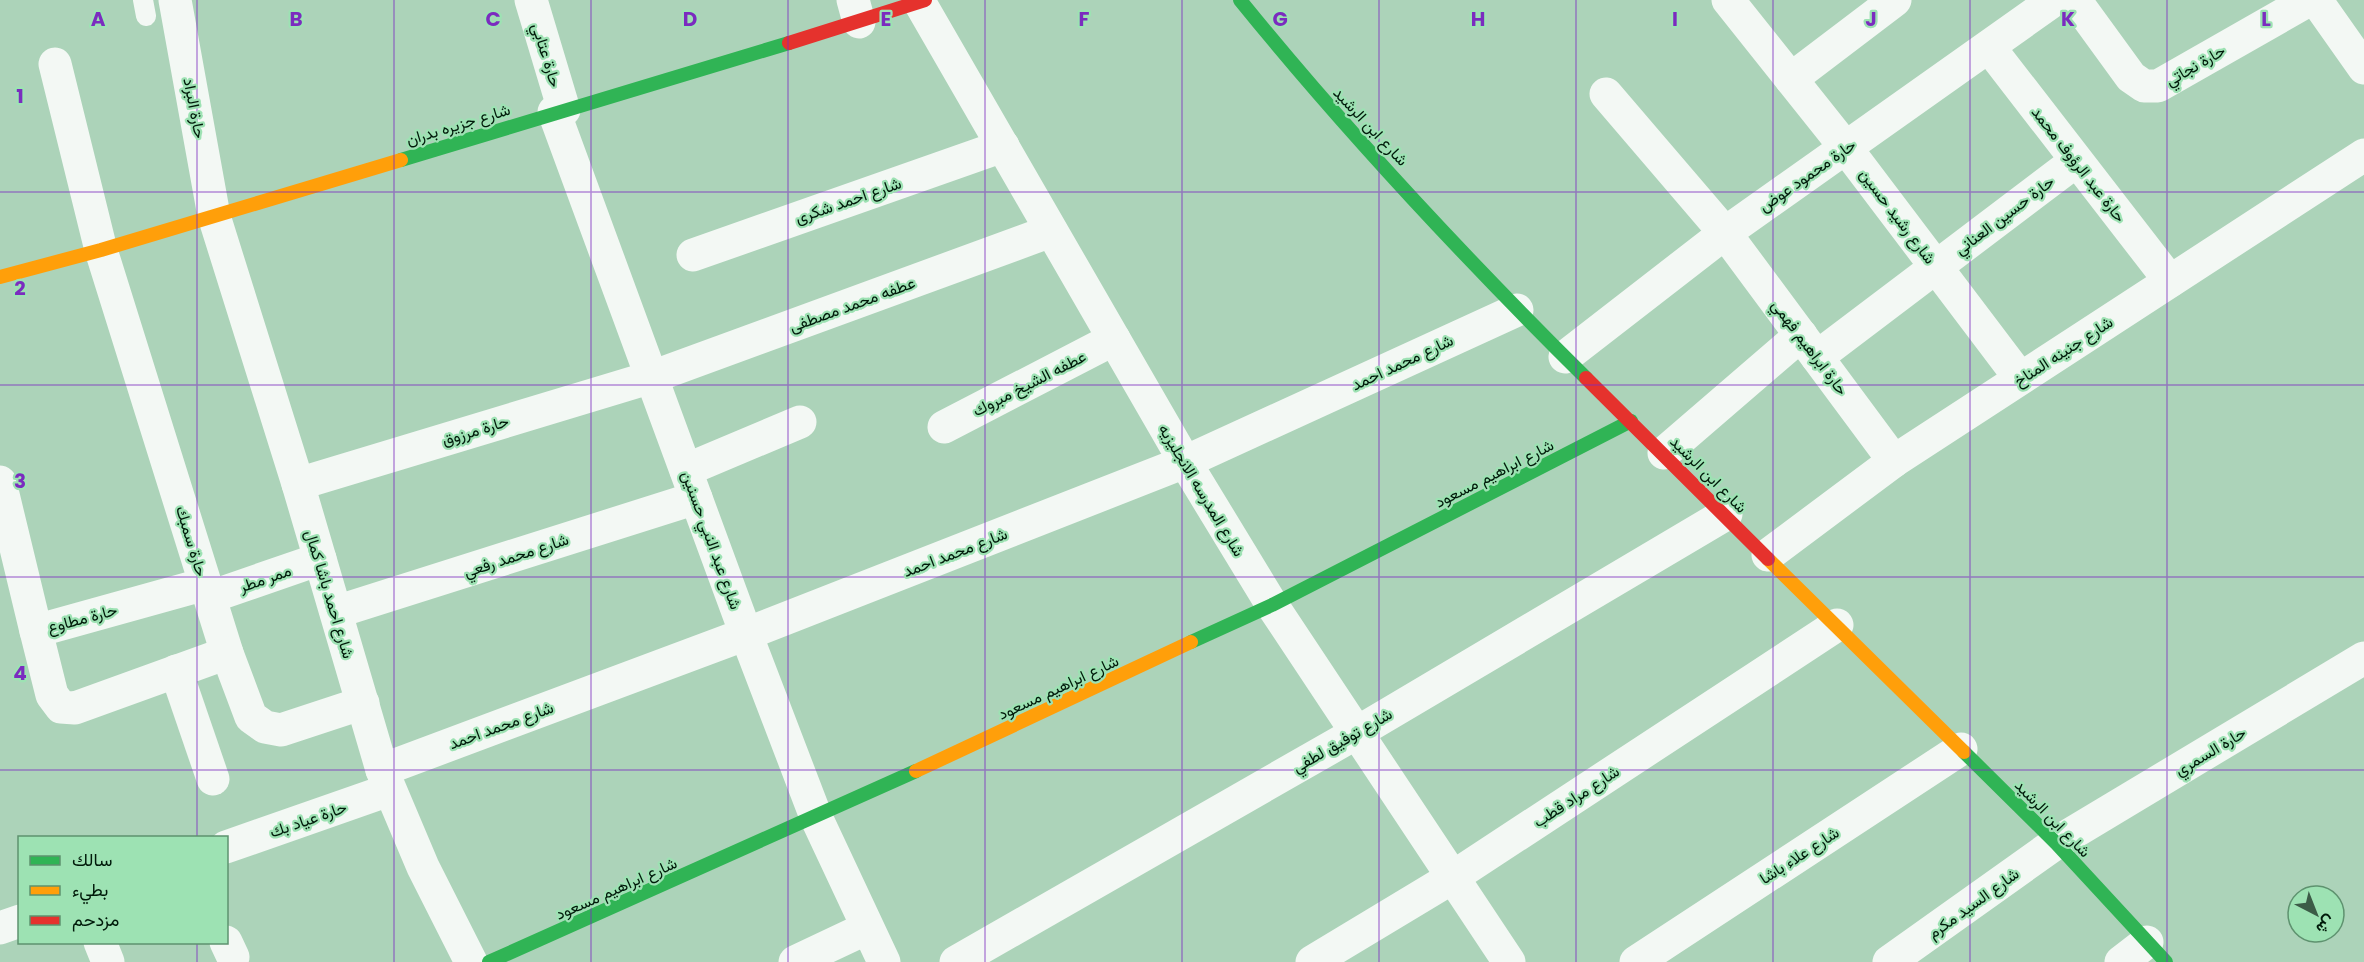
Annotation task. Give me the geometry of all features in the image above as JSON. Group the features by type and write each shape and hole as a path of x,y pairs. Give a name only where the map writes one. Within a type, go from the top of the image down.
{"street":[{"name":"حارة البراد","path":"175,0 214,216"},
{"name":"حارة عتابي","path":"531,0 559,111"},
{"name":"شارع ابن الرشيد","path":"1240,0 1295,68 1517,310 1768,555 2056,843 2157,952"},
{"name":"شارع رشيد حسين","path":"1728,0 1846,148 2020,378"},
{"path":"1791,79 1895,0"},
{"name":"حارة محمود عوض","path":"1565,357 1725,233 2054,0"},
{"name":"حارة نجاتي","path":"2076,0 2131,77 2144,86 2158,86 2309,0"},
{"path":"2316,0 2364,68"},
{"name":"شارع جزيره بدران","path":"0,277 101,250 559,111 856,11 922,1"},
{"name":"شارع المدرسه الانجليزيه","path":"922,1 1051,231 1185,462 1272,605 1509,962"},
{"name":"حارة عبد الرؤوف محمد","path":"1989,47 2170,281"},
{"name":"حارة سمبك","path":"55,64 101,250 227,653 250,717 265,727 281,730 363,703"},
{"name":"حارة ابراهيم فهمي","path":"1606,94 1725,233 1894,460"},
{"name":"شارع عبد النبي حسنين","path":"559,111 652,377 746,634 816,817 884,962"},
{"name":"شارع احمد شكرى","path":"693,255 1003,146"},
{"name":"شارع جنينه المناخ","path":"1768,555 1894,460 2364,155"},
{"name":"حارة حسين العناني","path":"1664,453 1809,346 1936,267 2076,161"},
{"name":"شارع احمد باشا كمال","path":"214,216 298,484 386,780 423,867 471,962"},
{"name":"عطفه محمد مصطفى","path":"652,377 1051,231"},
{"name":"شارع محمد احمد","path":"386,780 746,634 1185,462 1517,310"},
{"name":"عطفه الشيخ مبروك","path":"944,427 1114,339"},
{"name":"حارة مرزوق","path":"298,484 652,377"},
{"name":"شارع ابراهيم مسعود","path":"489,962 816,817 1272,605 1632,421"},
{"name":"شارع محمد رفعي","path":"336,612 691,484 800,422"},
{"name":"حارة مطاوع","path":"0,482 36,631 207,590"},
{"name":"شارع توفيق لطفي","path":"956,962 1358,732 1726,514"},
{"name":"ممر مطر","path":"207,590 320,559"},
{"name":"شارع مراد قطب","path":"1312,962 1454,877 1837,625"},
{"path":"36,631 52,695 61,707 75,708 227,653"},
{"name":"حارة السمري","path":"2056,843 2364,658"},
{"path":"177,671 213,779"},
{"name":"شارع علاء باشا","path":"1636,962 1961,749"},
{"name":"حارة عياد بك","path":"228,846 386,780"},
{"name":"شارع السيد مكرم","path":"1889,962 2056,843"},
{"path":"0,928 18,922"},
{"path":"795,962 867,928"},
{"path":"101,944 108,962"},
{"path":"2121,962 2157,952"}],"traffic: fast":[{"path":"1240,0 1322,98 1408,194 1586,378"},
{"path":"401,160 789,43"},
{"path":"1191,642 1272,605 1631,421"},
{"path":"1964,752 2056,843 2166,962"},
{"path":"489,962 916,771"}],"traffic: slow":[{"path":"0,277 101,250 401,160"},
{"path":"1768,559 1964,752"},
{"path":"916,771 1191,642"}],"traffic: jam":[{"path":"789,43 925,0"},
{"path":"1586,378 1768,559"}]}
